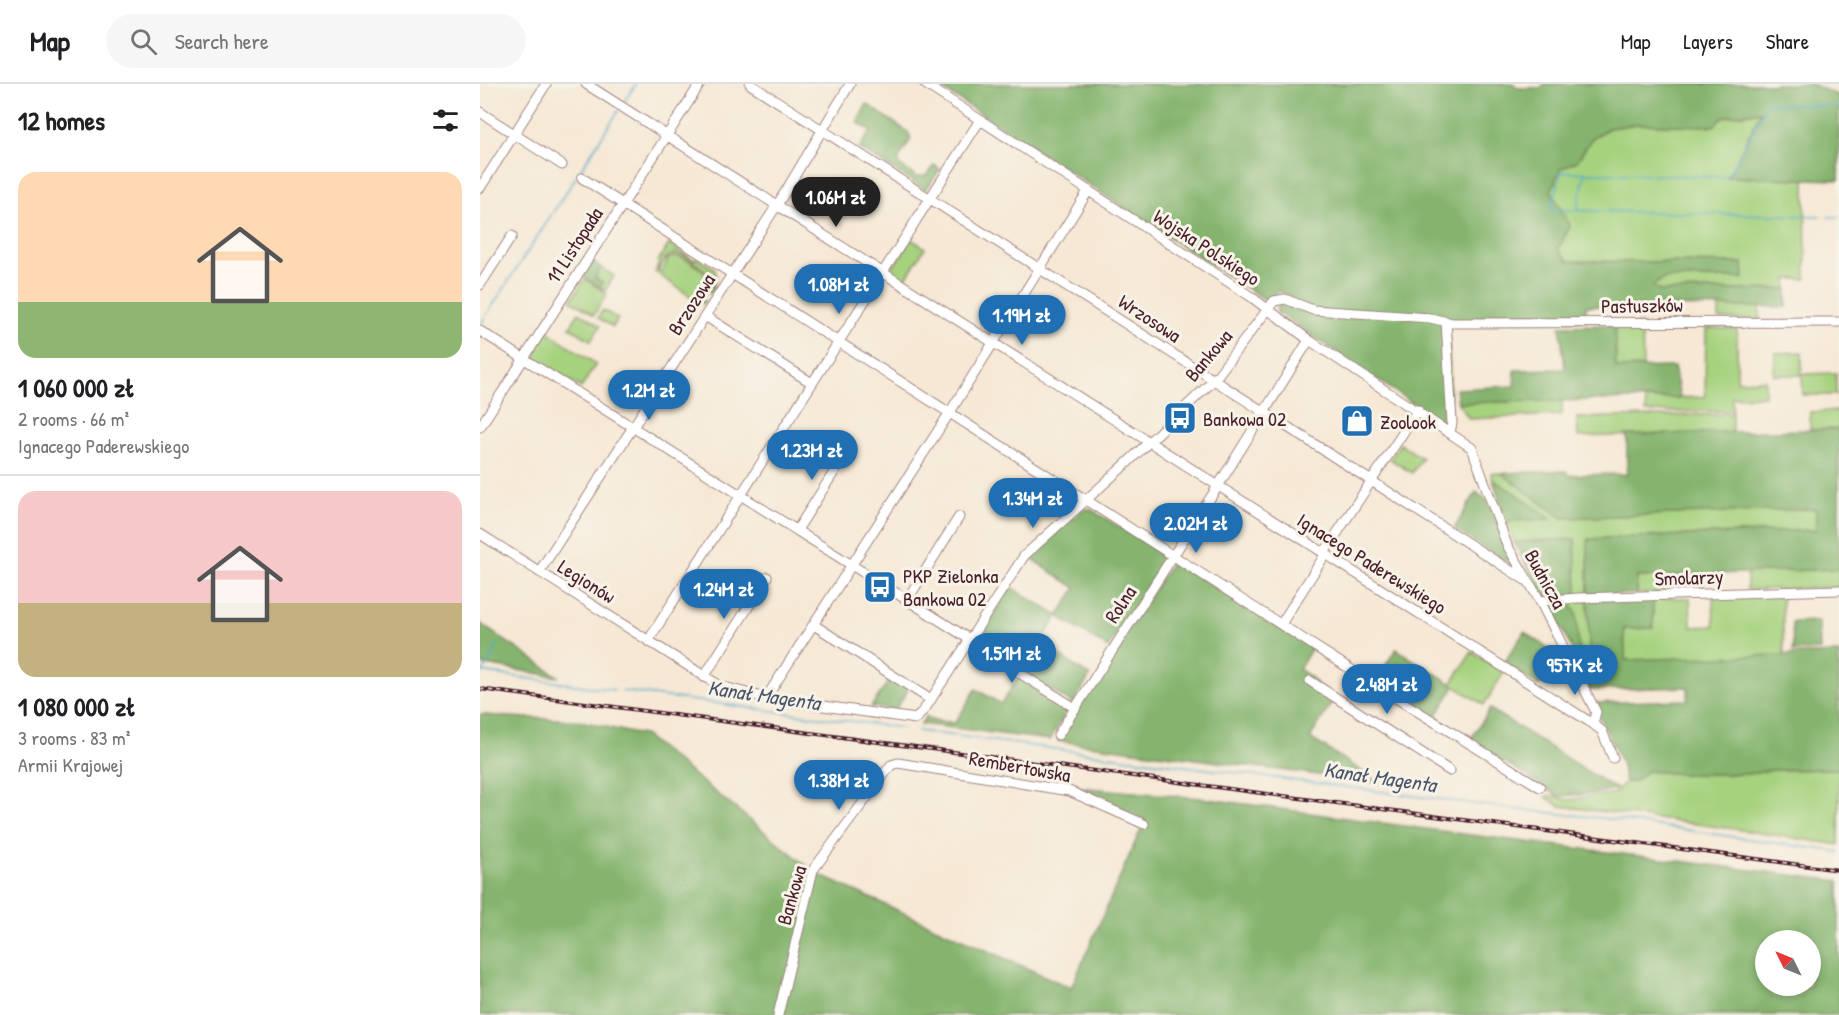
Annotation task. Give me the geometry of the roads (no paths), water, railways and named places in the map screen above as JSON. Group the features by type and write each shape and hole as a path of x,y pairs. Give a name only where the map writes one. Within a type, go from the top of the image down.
{"street":[{"path":"480,188 546,84"},
{"name":"Ignacego Paderewskiego","path":"586,84 1593,724"},
{"name":"11 Listopada","path":"480,427 700,84"},
{"name":"Wrzosowa","path":"750,84 1529,583"},
{"name":"Brzozowa","path":"539,572 776,206 850,84"},
{"name":"Wojska Polskiego","path":"925,84 1268,309 1309,340 1468,444"},
{"path":"480,112 562,165"},
{"path":"648,641 980,120"},
{"path":"582,178 1390,695 1540,787"},
{"path":"766,698 993,344 1088,191"},
{"path":"480,285 513,236"},
{"name":"Pastuszków","path":"1268,309 1274,301 1282,298 1313,310 1430,318 1475,324 1839,322"},
{"name":"Bankowa","path":"916,719 921,715 1024,556 1214,380 1268,309"},
{"path":"705,316 812,383"},
{"path":"1446,321 1452,423 1450,432"},
{"path":"480,331 1075,708"},
{"name":"Rolna","path":"1058,735 1309,340"},
{"path":"1281,624 1418,410"},
{"name":"Budnicza","path":"1468,444 1477,457 1507,545 1540,601 1596,712 1593,724 1602,731 1613,759"},
{"path":"797,530 850,447"},
{"path":"907,600 959,517"},
{"name":"Legionów","path":"480,534 720,687 766,698 916,719"},
{"path":"704,677 767,577"},
{"name":"Smolarzy","path":"1540,601 1839,590"},
{"path":"814,625 931,699"},
{"path":"1310,681 1450,771"},
{"name":"Rembertowska","path":"886,769 898,763 1069,791 1144,824"},
{"name":"Bankowa","path":"778,1015 813,870 886,769"}],"waterway":[{"path":"624,102 636,84"},
{"path":"1821,216 1551,210 1561,172 1727,177 1768,103 1839,107"},
{"path":"579,172 619,110"},
{"path":"1577,211 1585,174"},
{"path":"480,325 576,177"},
{"path":"1828,217 1839,217"},
{"path":"483,672 498,644"},
{"name":"Kanał Magenta","path":"480,672 614,690"},
{"name":"Kanał Magenta","path":"622,691 902,728"},
{"name":"Kanał Magenta","path":"918,731 1513,809 1602,818 1839,852"}],"railway":[{"path":"480,689 1839,870"}],"place":[{"name":"Bankowa 02","path":"1180,418"},
{"name":"Zoolook","path":"1357,421"},
{"name":"PKP Zielonka Bankowa 02","path":"880,587"}]}
